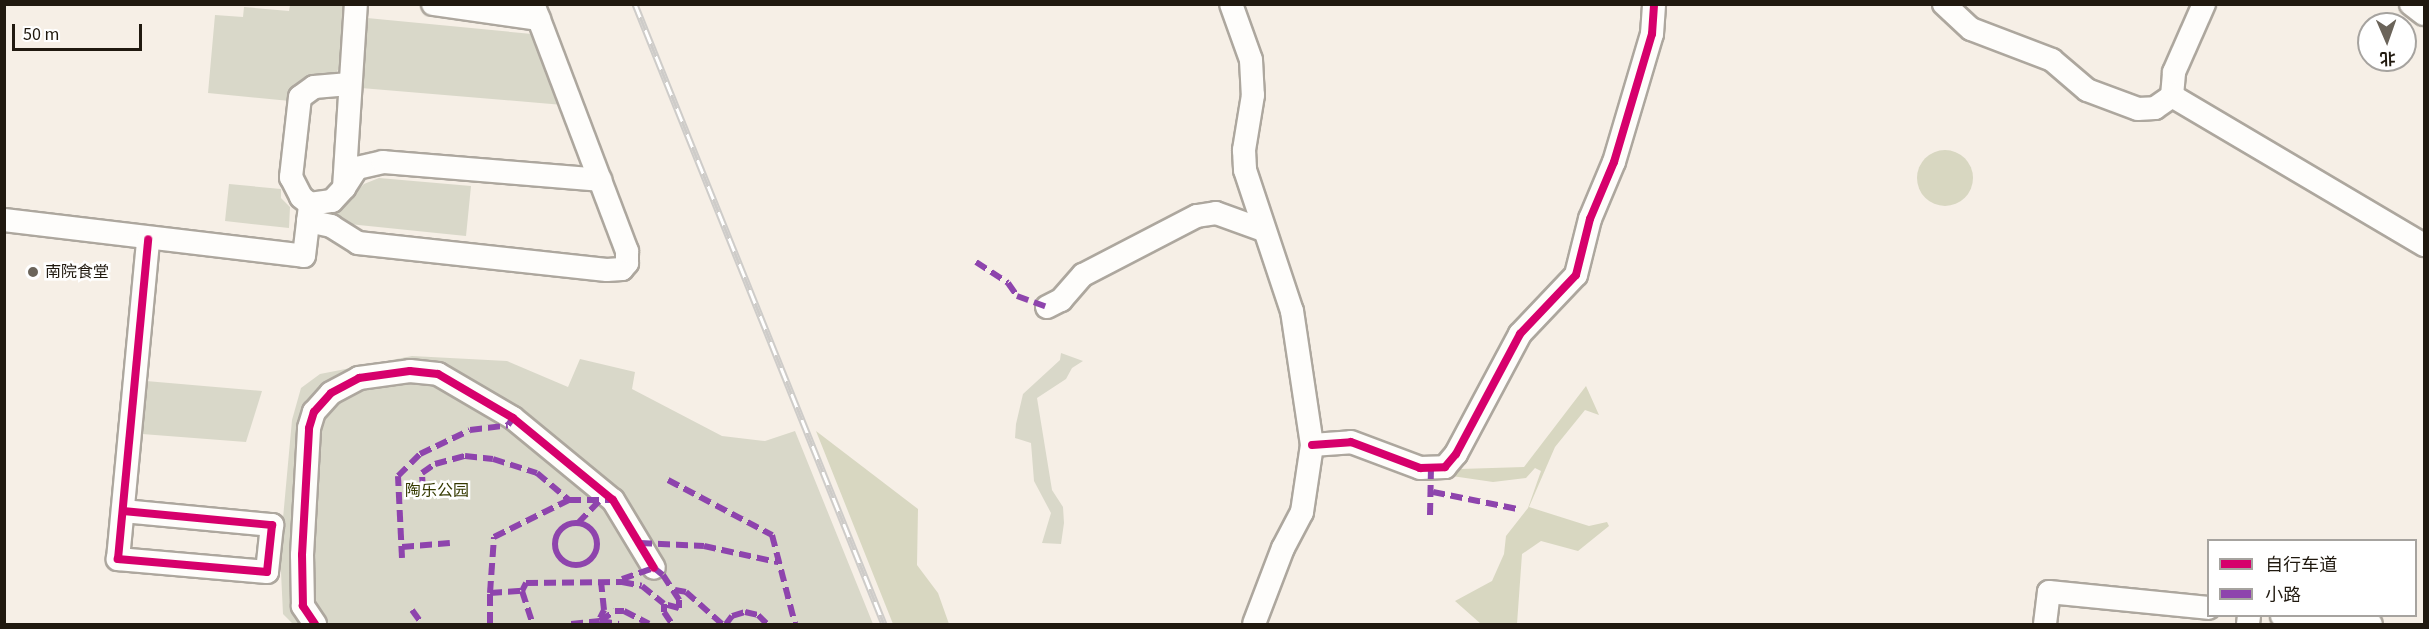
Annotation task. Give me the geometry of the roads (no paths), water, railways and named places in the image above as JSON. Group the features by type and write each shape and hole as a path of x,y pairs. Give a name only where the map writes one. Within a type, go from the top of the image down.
{"street":[{"path":"344,188 356,4"},
{"path":"349,84 314,87 300,97 291,177 309,212 358,243 607,270 622,269 627,263 627,251 536,12 433,4"},
{"path":"1231,4 1251,60 1253,95 1244,150 1245,170 1263,230 1292,311 1312,446 1302,512 1283,548 1254,624"},
{"path":"1312,446 1351,442 1420,468 1445,467 1456,454 1520,334 1576,274 1590,219 1614,162 1652,34 1654,4"},
{"path":"1944,4 1971,29 2052,60 2086,90 2138,110 2155,108 2172,96"},
{"path":"2172,96 2174,72 2204,4"},
{"path":"2411,4 2424,14"},
{"path":"2172,96 2424,245"},
{"path":"309,212 332,201 357,168 383,162 600,180"},
{"path":"4,220 304,256 309,212"},
{"path":"1047,307 1061,300 1083,275 1197,216 1216,213 1263,230"},
{"path":"4,228 148,239"},
{"path":"123,511 272,525 267,572 118,559 148,239"},
{"path":"315,624 303,606 302,555 309,428 314,412 331,393 359,378 410,370 438,374 513,417 613,500 654,568"},
{"path":"2046,624 2049,592 2207,608"},
{"path":"2302,617 2372,624"}],"railway":[{"path":"635,4 884,624"}],"place":[{"name":"南院食堂","path":"33,272"}],"park label":[{"name":"陶乐公园","path":"437,491"}]}
